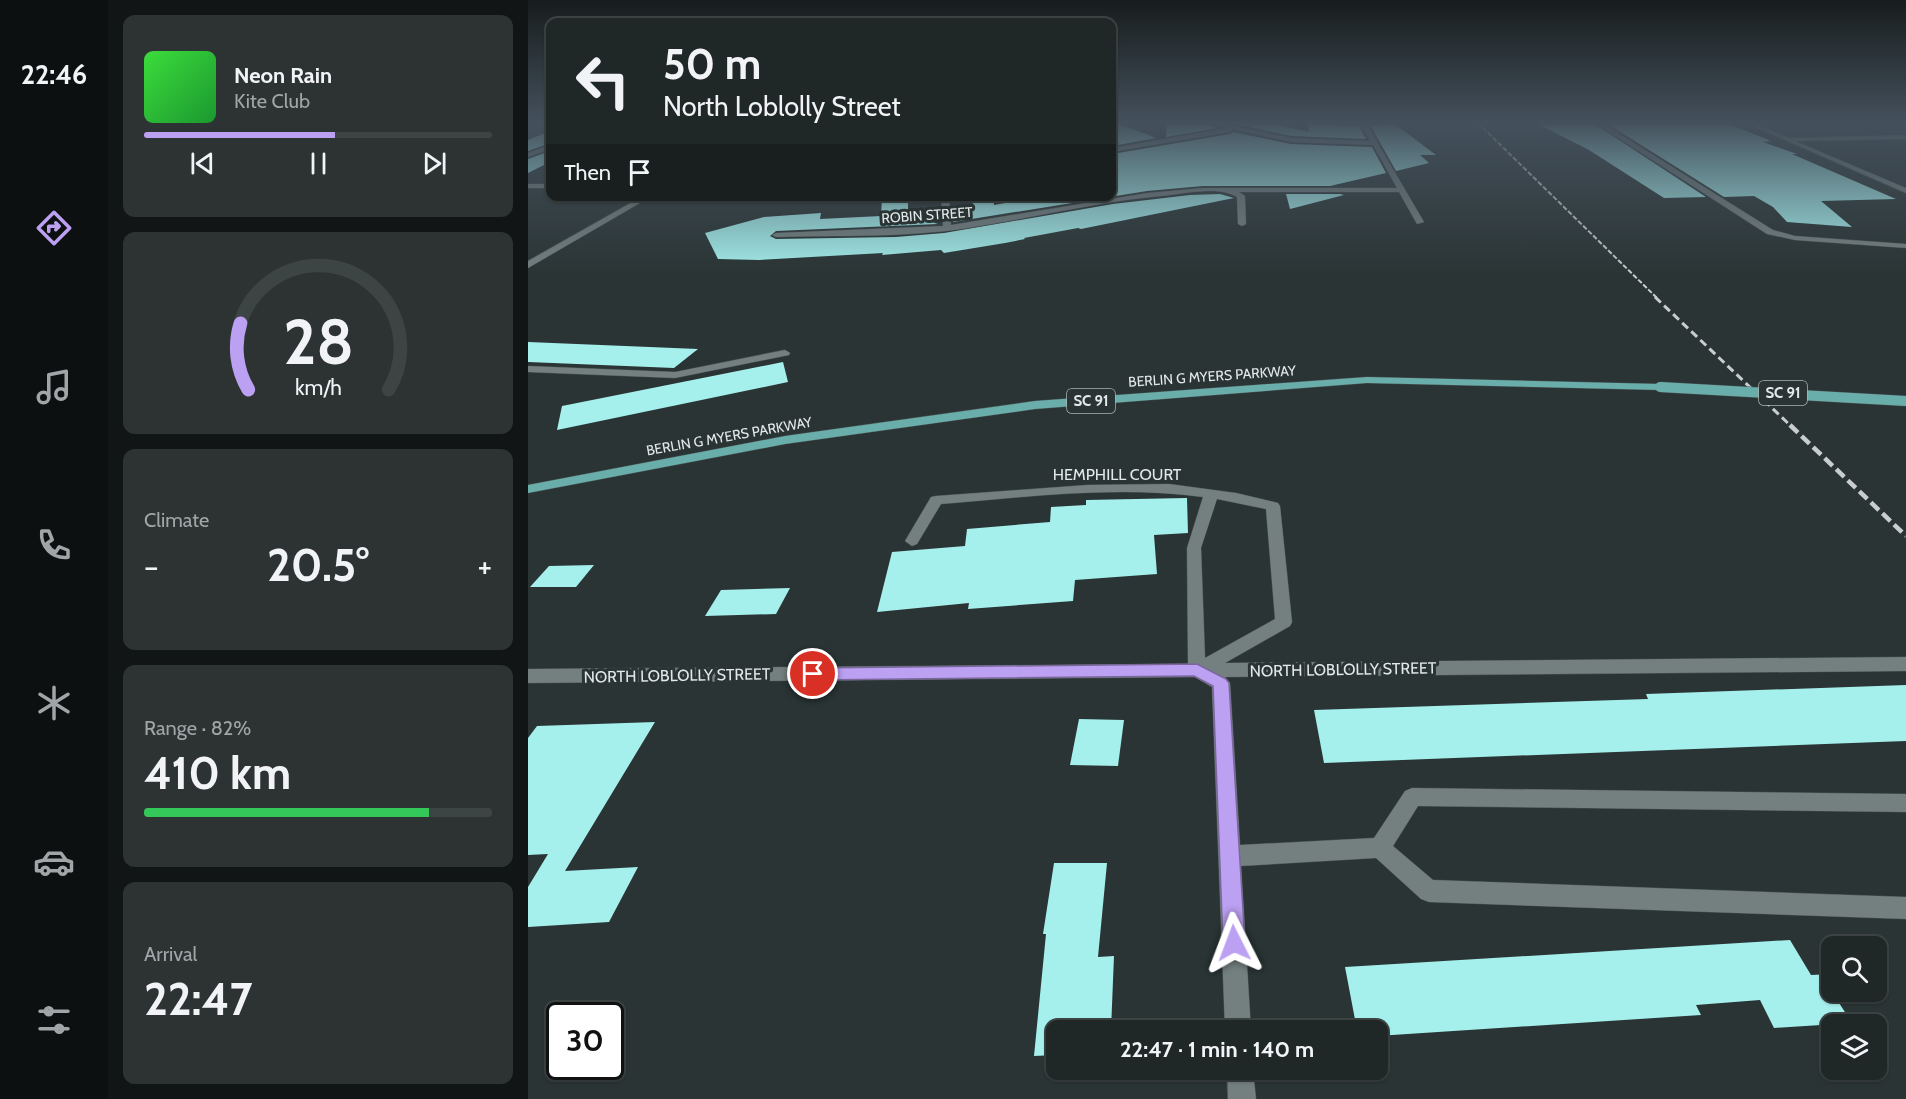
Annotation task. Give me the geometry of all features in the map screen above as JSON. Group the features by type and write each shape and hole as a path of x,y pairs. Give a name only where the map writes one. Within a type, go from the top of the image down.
{"main road":[{"name":"BERLIN G MYERS PARKWAY","path":"528,489 785,440 1035,405 1367,380 1660,387 1906,401"}],"street":[{"path":"1392,174 1419,222"},
{"path":"1679,174 1770,232 1795,238 1906,246"},
{"path":"1867,174 1906,191"},
{"path":"528,186 546,186"},
{"path":"1229,189 1241,196 1242,224"},
{"name":"ROBIN STREET","path":"1116,201 1147,195 1229,189 1401,190"},
{"path":"528,265 640,201"},
{"path":"945,201 947,228"},
{"name":"ROBIN STREET","path":"776,235 947,228 1004,221 1114,201"},
{"path":"528,369 675,375 785,352"},
{"name":"HEMPHILL COURT","path":"912,541 936,500 1088,489 1168,488 1273,506 1284,622 1259,639 1197,670"},
{"path":"1211,494 1194,548 1197,670 1221,683 1238,1020"},
{"name":"NORTH LOBLOLLY STREET","path":"528,676 1906,664"},
{"path":"1380,848 1412,797 1906,803"},
{"path":"1230,856 1380,848 1430,891 1906,908"},
{"path":"1241,1080 1242,1099"}],"building":[{"path":"1116,174 1380,174 1330,186 1203,186 1116,196"},
{"path":"1627,174 1671,174 1706,197 1664,198"},
{"path":"1688,174 1839,174 1896,199 1821,201 1852,227 1787,222 1773,207 1754,196 1724,197"},
{"path":"1220,194 1234,198 1081,229 944,253 941,250 759,260 718,259 705,233 764,217 821,213 820,219 881,216 882,201 908,201 908,215 938,224 776,231 770,236 776,239 896,237 944,233 1113,204"},
{"path":"1286,194 1340,194 1344,195 1290,209"},
{"path":"977,201 994,201 994,205 1017,201 1084,201 953,222 953,216"},
{"path":"528,342 698,349 674,368 528,362"},
{"path":"783,362 788,382 557,430 562,406"},
{"path":"1187,498 1188,533 1154,535 1157,574 1075,580 1073,601 968,609 969,603 877,612 892,552 965,546 967,529 1050,522 1051,507 1086,505 1086,500"},
{"path":"594,565 576,587 530,587 549,566"},
{"path":"790,588 776,614 705,616 721,590"},
{"path":"1906,685 1906,741 1324,763 1314,710 1648,699 1646,694"},
{"path":"1079,719 1124,720 1118,766 1070,765"},
{"path":"655,722 565,871 638,867 609,922 528,927 528,887 548,854 528,855 528,738 537,726"},
{"path":"1054,863 1107,863 1098,957 1114,956 1111,1020 1046,1020 1046,1055 1034,1056 1046,934 1043,934"},
{"path":"1790,940 1811,975 1821,975 1821,1002 1838,1002 1846,1014 1821,1014 1821,1025 1774,1028 1760,1000 1696,1005 1701,1015 1388,1035 1388,1020 1355,1020 1345,967"}],"railway":[{"path":"1530,174 1657,298"},
{"path":"1655,297 1792,427"},
{"path":"1790,425 1906,536"}],"route":[{"path":"813,674 1197,670 1221,683 1234,943"}]}
